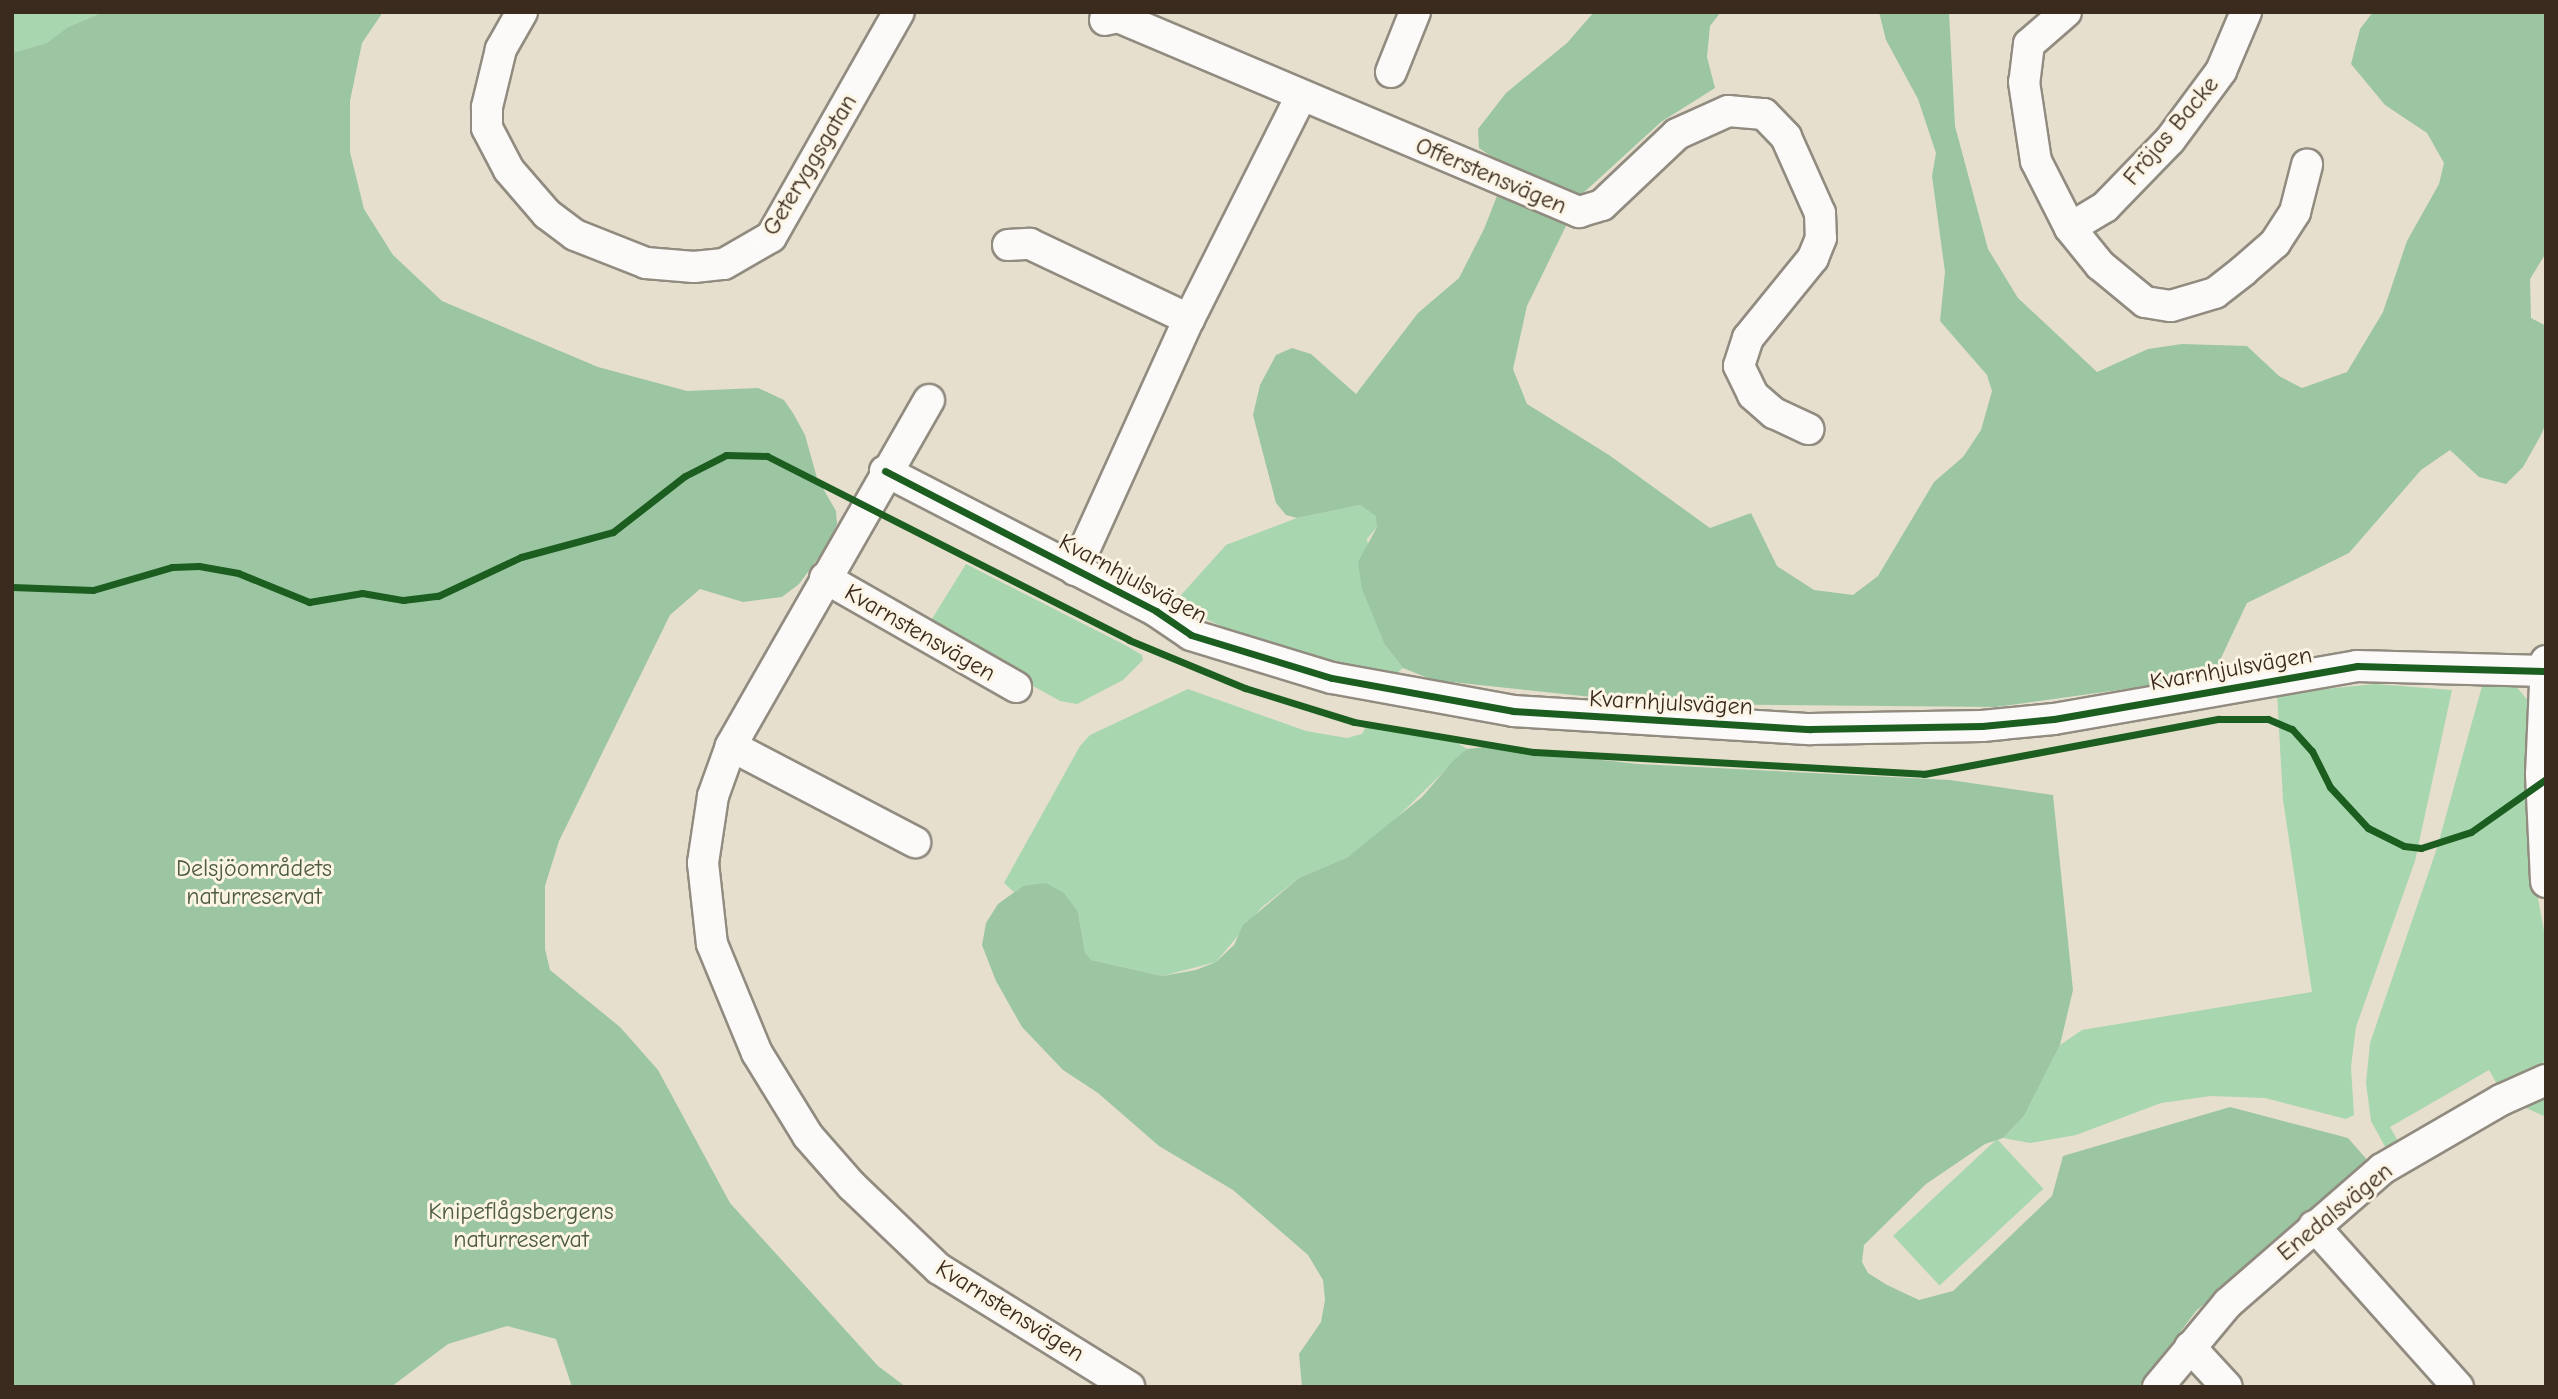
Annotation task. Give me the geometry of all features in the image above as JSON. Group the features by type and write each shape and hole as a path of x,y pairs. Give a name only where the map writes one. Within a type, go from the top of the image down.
{"street":[{"name":"Geteryggsgatan","path":"522,12 501,49 487,107 487,128 509,170 547,214 575,235 646,263 694,267 723,264 771,237 899,12"},
{"path":"1391,72 1415,12"},
{"path":"2035,12 2024,82 2036,161 2070,228 2127,290 2145,302 2171,306 2215,293 2275,243 2295,212 2307,165"},
{"path":"2029,44 2066,12"},
{"name":"Fröjas Backe","path":"2070,228 2105,207 2170,140 2221,71 2246,12"},
{"name":"Offerstensvägen","path":"1105,20 1118,17 1579,212 1602,205 1654,151 1677,134 1728,111 1764,114 1786,137 1820,214 1821,238 1812,258 1748,338 1740,366 1753,396 1782,418 1808,429"},
{"path":"1075,570 1189,319 1301,96"},
{"path":"1008,245 1030,244 1189,319"},
{"name":"Kvarnstensvägen","path":"929,400 885,471 731,746 708,819 703,863 705,908 724,982 775,1084 808,1136 852,1186 939,1269 1129,1387"},
{"name":"Kvarnhjulsvägen","path":"885,471 1156,611 1191,635 1332,678 1414,696 1596,719 1811,729 1982,726 2054,719 2357,666 2545,666"},
{"name":"Kvarnstensvägen","path":"825,578 1016,687"},
{"path":"2545,666 2541,844 2546,882"},
{"path":"731,746 915,842"},
{"name":"Enedalsvägen","path":"2158,1387 2228,1303 2382,1169 2501,1100 2546,1080"},
{"path":"2314,1226 2458,1387"},
{"path":"2190,1347 2227,1387"}],"green space":[{"path":"12,12 103,12 68,27 48,43 12,53"},
{"path":"103,12 383,12 362,43 350,101 350,152 364,209 393,255 442,301 598,367 687,391 758,388 784,400 793,413 805,435 817,478 836,511 837,524 827,546 799,584 782,597 743,602 700,589 670,615 559,841 545,886 545,949 550,970 620,1027 658,1070 730,1203 878,1366 906,1387 572,1387 556,1339 507,1326 448,1344 391,1387 12,1387 12,53 47,43 68,27"},
{"path":"1594,12 1721,12 1710,26 1707,57 1715,88 1661,122 1581,195 1527,306 1513,369 1527,404 1609,455 1710,528 1751,513 1777,566 1814,590 1853,595 1878,576 1934,482 1963,457 1981,430 1992,391 1987,375 1940,321 1945,272 1932,176 1936,153 1918,99 1886,40 1879,12 1949,12 1955,126 1988,249 2018,298 2097,372 2148,349 2182,344 2247,346 2279,376 2302,388 2347,372 2383,312 2407,241 2439,184 2444,163 2427,133 2385,105 2351,64 2360,29 2373,12 2546,12 2546,253 2530,279 2531,318 2546,326 2546,423 2541,435 2523,467 2506,484 2479,477 2450,450 2421,470 2349,553 2247,603 2212,677 1996,707 1657,704 1433,680 1403,668 1385,645 1362,589 1358,562 1377,527 1376,516 1360,505 1297,518 1286,515 1276,503 1253,415 1260,385 1276,355 1292,348 1311,354 1356,394 1418,313 1459,278 1484,229 1508,168 1479,148 1478,129 1506,93 1567,43"},
{"path":"1360,505 1377,516 1377,527 1367,539 1385,645 1403,668 1391,678 1245,637 1173,604 1226,545 1297,518"},
{"path":"966,564 1125,645 1142,655 1143,660 1123,680 1077,704 1060,701 927,627"},
{"path":"2484,679 2515,685 2535,709 2537,893 2546,942 2546,1061 2498,1086 2489,1070 2390,1127 2399,1143 2388,1152 2371,1121 2366,1083 2370,1043 2437,848"},
{"path":"2375,684 2452,690 2415,861 2356,1027 2351,1067 2354,1115 2346,1119 2265,1098 2211,1096 2161,1103 2076,1135 2030,1143 2003,1138 2024,1116 2060,1045 2082,1030 2312,992 2283,800 2277,694"},
{"path":"1188,689 1306,731 1347,738 1362,734 1367,725 1454,741 1467,749 1380,834 1348,857 1299,878 1262,907 1216,962 1162,976 1091,960 1085,952 1078,912 1023,886 1014,892 1004,883 1080,746 1090,735"},
{"path":"1485,747 1638,764 1950,780 2053,795 2073,990 2060,1045 2024,1116 2003,1138 1985,1144 1926,1184 1864,1245 1862,1262 1868,1273 1887,1285 1919,1300 1953,1291 2052,1196 2063,1156 2230,1107 2348,1138 2369,1162 2196,1311 2139,1387 1302,1387 1299,1354 1321,1322 1325,1300 1323,1280 1308,1255 1233,1190 1159,1146 1098,1093 1063,1070 1022,1027 996,981 982,945 986,923 998,904 1023,886 1046,883 1064,893 1078,912 1085,952 1091,960 1162,976 1196,970 1216,962 1234,945 1243,925 1299,878 1348,857 1422,797 1467,749"},
{"path":"2534,1098 2546,1098 2546,1117 2522,1106"},
{"path":"1997,1139 2043,1189 1940,1286 1893,1236"}],"cycle path":[{"path":"12,587 93,590 172,567 199,566 238,573 309,602 362,593 403,600 438,596 521,557 613,532 685,476 726,455 767,456 1129,640 1245,688 1354,722 1534,752 1924,774 2219,719 2268,719 2292,729 2312,751 2330,787 2368,828 2404,846 2421,848 2471,832 2546,779"},
{"path":"885,471 1156,611 1191,635 1332,678 1513,711 1810,729 1982,726 2054,719 2357,666 2544,671"}],"park label":[{"name":"Delsjöområdets naturreservat","path":"254,883"},
{"name":"Knipeflågsbergens naturreservat","path":"521,1226"}]}
